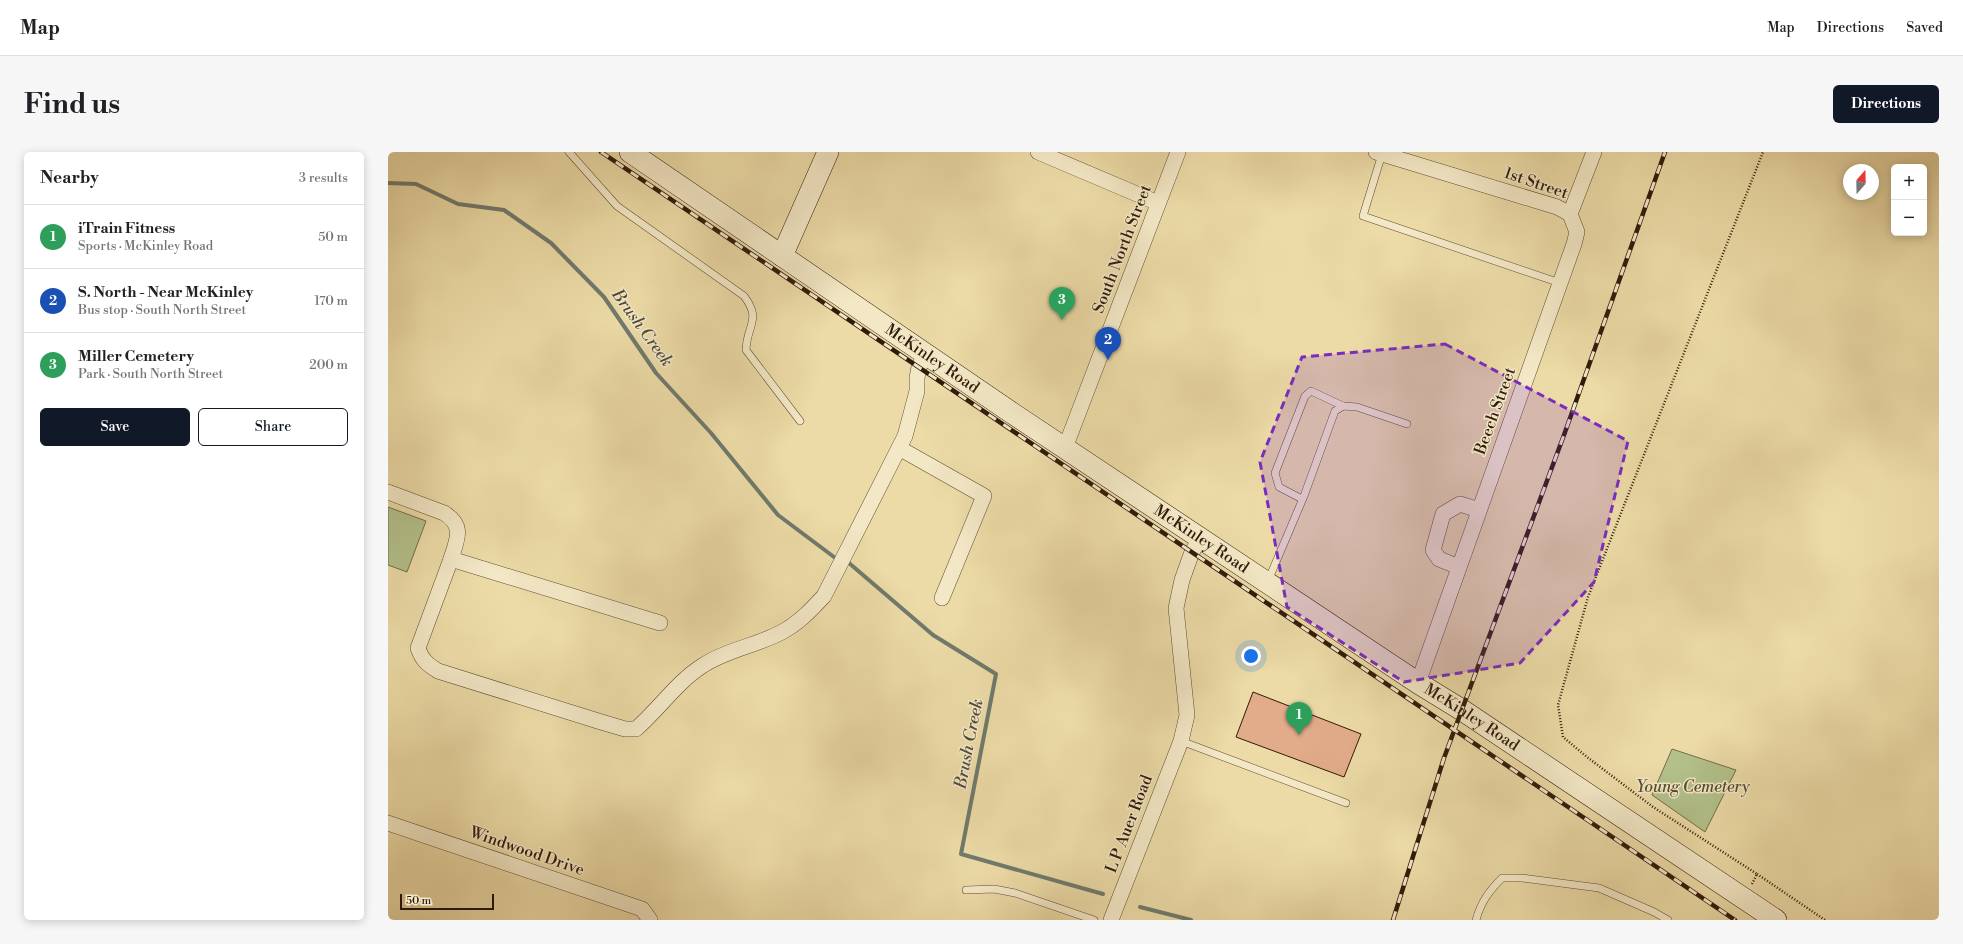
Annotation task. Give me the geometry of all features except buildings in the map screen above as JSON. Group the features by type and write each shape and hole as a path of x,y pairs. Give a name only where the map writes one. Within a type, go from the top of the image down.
{"street":[{"name":"McKinley Road","path":"630,152 925,354 1200,539 1462,710 1776,920"},
{"path":"782,256 828,152"},
{"path":"1038,152 1158,203"},
{"name":"South North Street","path":"1065,448 1178,152"},
{"path":"1570,214 1594,152"},
{"name":"1st Street","path":"1380,153 1557,207 1570,214"},
{"name":"Beech Street","path":"1418,682 1577,232 1570,214"},
{"path":"388,492 444,513 452,518 457,526 458,537 451,559 418,648 421,657 427,664 438,671 598,721 625,729 636,729 701,666 717,657 780,633 805,617 824,596 899,448 909,422 918,391 917,378 919,367 925,354"},
{"path":"899,448 984,496 942,598"},
{"path":"1459,567 1439,559 1433,550 1443,514 1460,504 1479,510"},
{"name":"L P Auer Road","path":"1111,920 1181,741 1187,715 1176,608 1182,580 1192,552 1200,539"},
{"path":"451,559 660,624"},
{"name":"Windwood Drive","path":"388,823 642,909 650,920"}],"lane":[{"path":"569,152 617,206 744,296 752,307 753,321 746,337 746,350 800,421"},
{"path":"1380,153 1363,216 1560,283"},
{"path":"1302,499 1279,487 1274,473 1305,396 1311,391 1343,406 1357,407 1407,424"},
{"path":"1267,583 1302,499 1335,411 1343,406"},
{"path":"1181,741 1346,803"},
{"path":"1476,920 1480,907 1490,890 1502,878 1522,878 1599,888 1654,912 1668,920"},
{"path":"966,890 994,889 1015,893 1094,920"}],"path":[{"path":"1763,152 1588,596 1558,705 1562,736 1587,757 1653,807 1825,920"},
{"path":"1744,899 1757,874"}],"highlighted area":[{"path":"1445,344 1628,441 1594,582 1520,663 1404,682 1287,607 1260,462 1302,357"}],"green space":[{"path":"388,507 426,521 407,572 388,565"},
{"name":"Young Cemetery","path":"1672,749 1736,770 1705,832 1652,795"}],"waterway":[{"name":"Brush Creek","path":"388,183 416,184 458,204 504,210 551,243 604,297 656,373 711,433 778,515 834,557"},
{"name":"Brush Creek","path":"849,563 933,635 996,674 961,854 1103,894"},
{"name":"Brush Creek","path":"1140,907 1191,920"}],"railway":[{"path":"601,152 1735,920"},
{"path":"1393,920 1444,758 1564,435 1665,152"}],"place":[{"name":"Miller Cemetery","path":"1062,320"},
{"name":"S. North - Near McKinley","path":"1108,360"},
{"name":"iTrain Fitness","path":"1299,735"}]}
